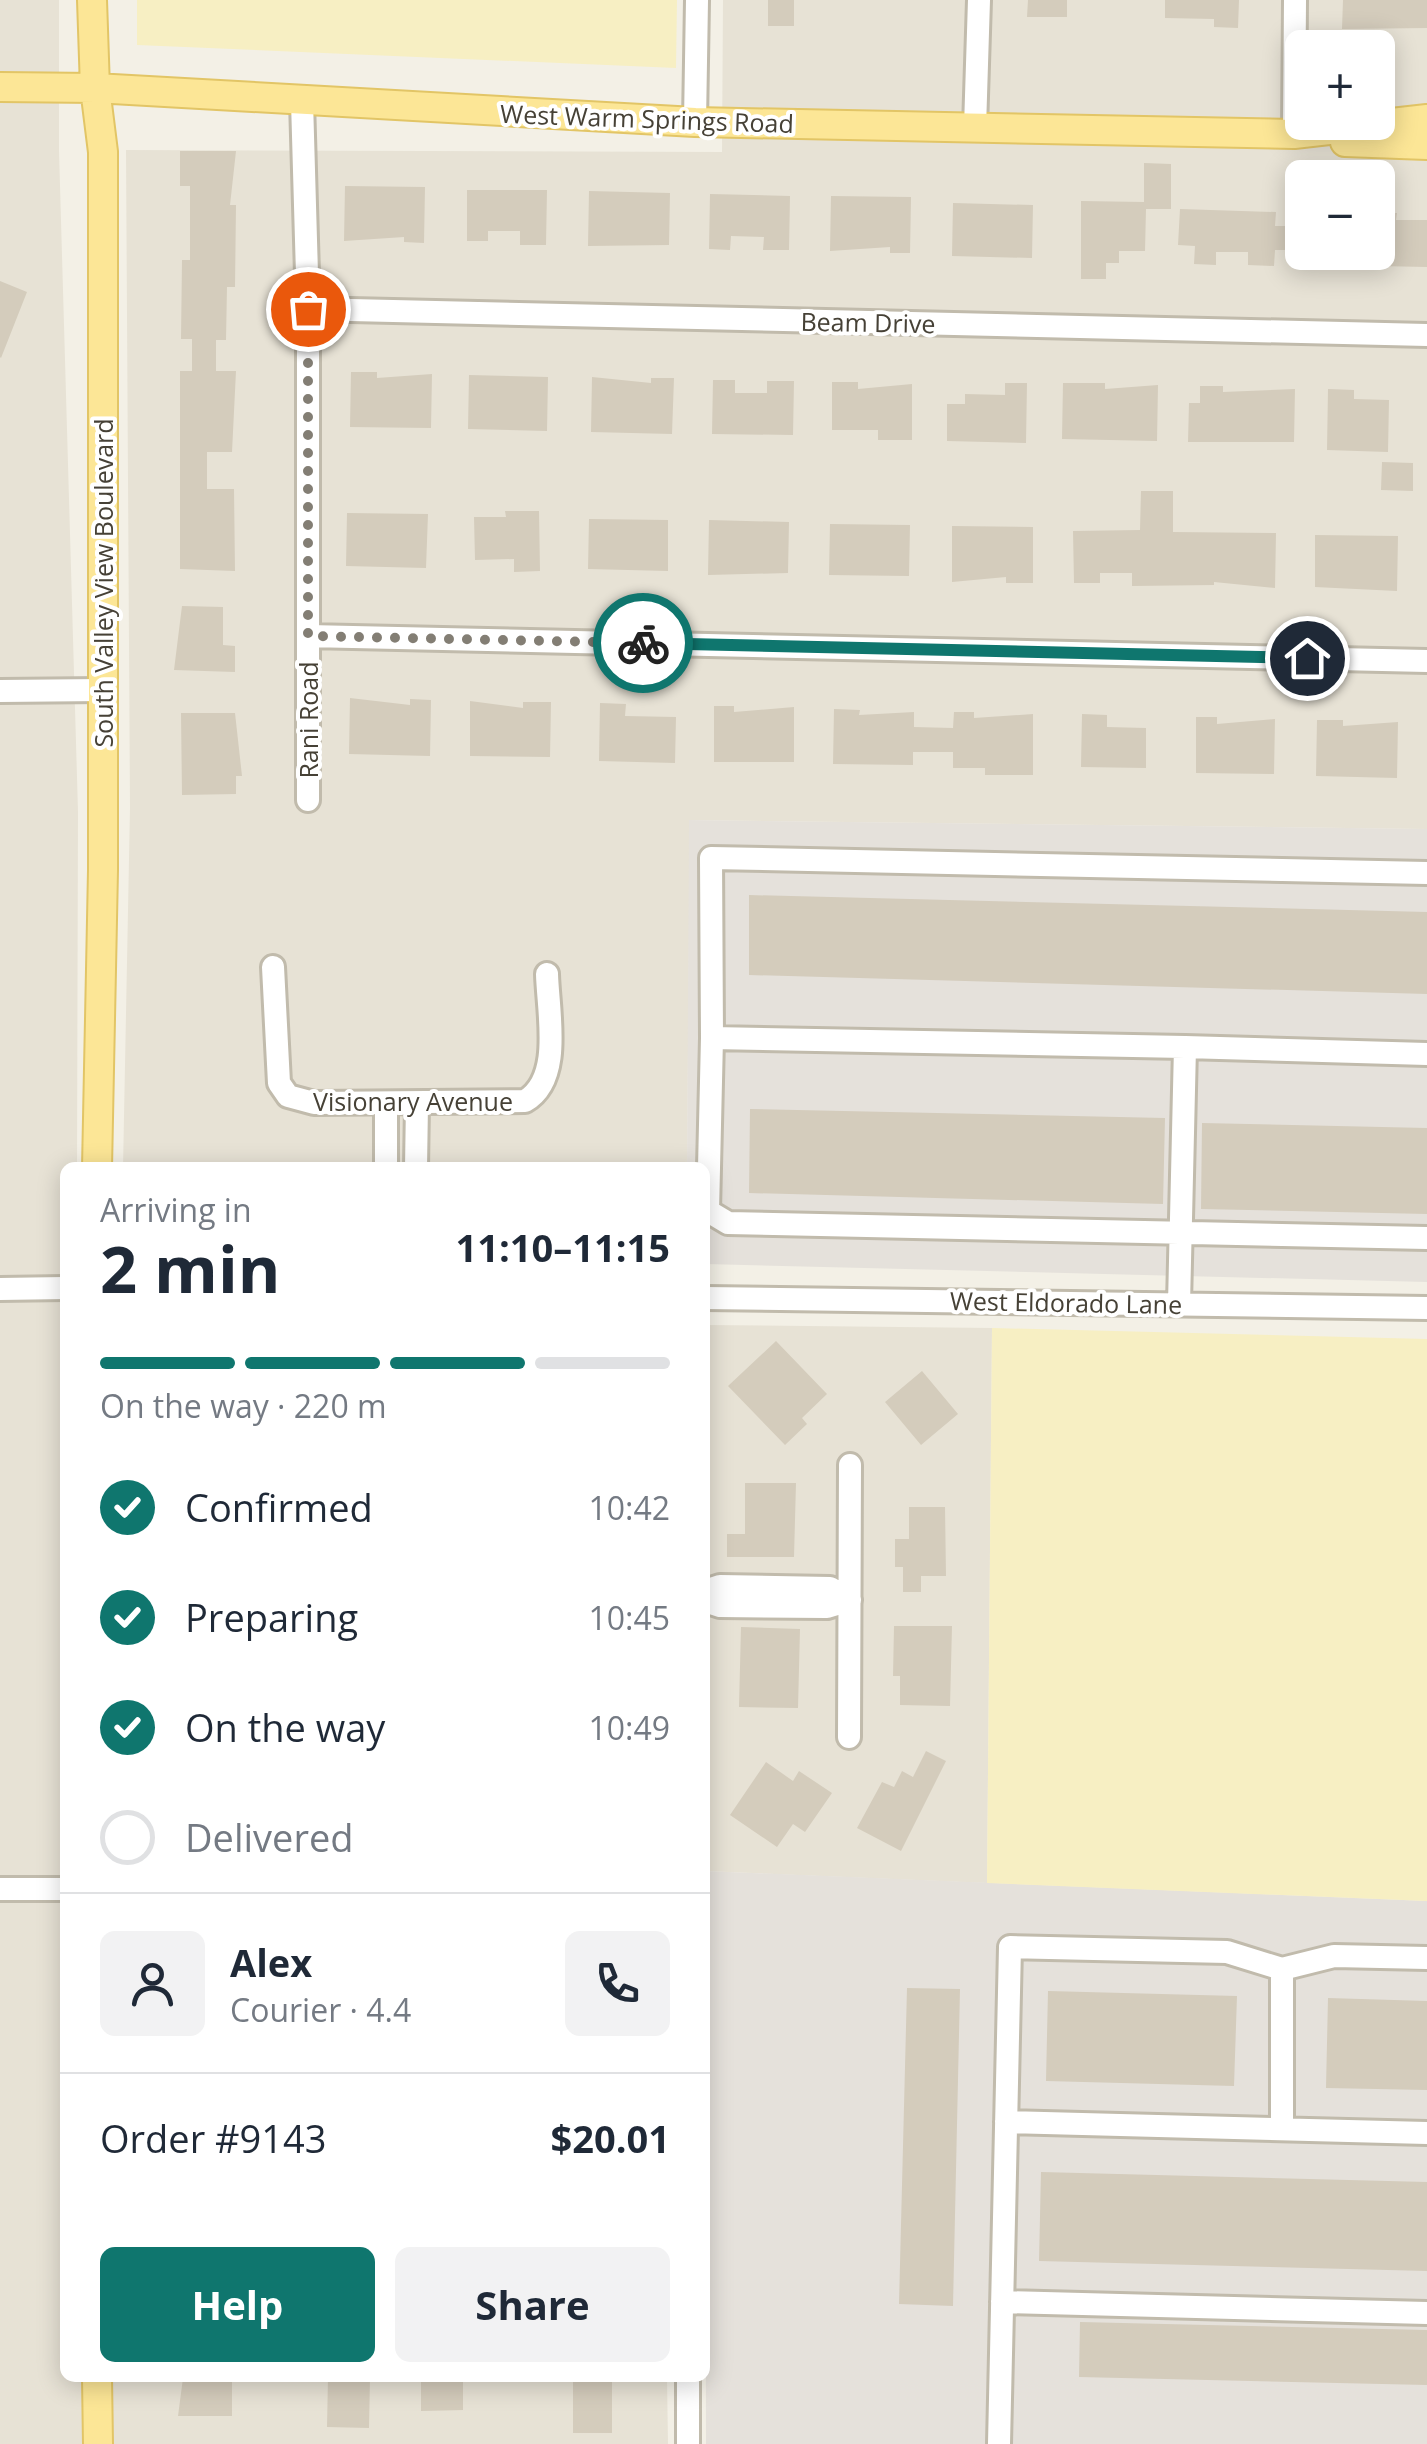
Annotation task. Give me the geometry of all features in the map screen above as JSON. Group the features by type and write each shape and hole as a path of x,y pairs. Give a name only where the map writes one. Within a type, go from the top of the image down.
{"main road":[{"name":"South Valley View Boulevard","path":"92,0 94,88 103,152 103,690 97,1162"},
{"name":"West Warm Springs Road","path":"0,87 94,88 695,122 1285,134"},
{"name":"West Warm Springs Road","path":"1395,123 1427,119"},
{"name":"West Warm Springs Road","path":"1331,140 1427,144"},
{"path":"97,2382 98,2444"}],"street":[{"path":"695,122 697,0"},
{"path":"975,128 979,0"},
{"path":"1296,0 1296,30"},
{"name":"Rani Road","path":"302,101 308,309 308,800"},
{"name":"Beam Drive","path":"308,309 1427,334"},
{"path":"308,636 1427,661"},
{"path":"0,691 103,690"},
{"path":"709,1162 711,858 1427,872"},
{"name":"Visionary Avenue","path":"273,967 275,1066 288,1096 314,1103 510,1104 537,1094 548,1073 547,974"},
{"path":"712,1038 1427,1054"},
{"path":"1179,1304 1185,1048"},
{"path":"386,1103 386,1162"},
{"path":"416,1162 418,1104"},
{"path":"710,1212 728,1222 1427,1238"},
{"path":"0,1289 60,1288"},
{"name":"West Eldorado Lane","path":"710,1298 1427,1308"},
{"path":"849,1738 850,1465"},
{"path":"710,1589 720,1586 830,1588 850,1600"},
{"path":"710,1603 827,1607 850,1600"},
{"path":"0,1890 60,1889"},
{"path":"999,2444 1010,1947 1228,1952 1282,1968 1334,1956 1427,1958"},
{"path":"1282,1968 1282,2129"},
{"path":"1006,2122 1427,2133"},
{"path":"1002,2302 1427,2313"},
{"path":"688,2382 688,2444"}],"shaded area":[{"path":"0,0 59,0 59,151 78,812 77,1162 60,1162 60,2382 667,2382 668,2444 0,2444"},
{"path":"723,0 1427,0 1427,829 690,820 687,1162 123,1162 130,808 126,150 722,152"},
{"path":"689,820 1427,829 1427,1282 710,1264 710,1162 687,1162"},
{"path":"710,1325 992,1328 987,1883 710,1871"},
{"path":"710,1871 1427,1901 1427,2444 706,2444 706,2382 710,2382"}],"sand":[{"path":"137,0 677,0 676,68 137,45"},
{"path":"992,1328 1427,1339 1427,1901 987,1883"}],"building":[{"path":"768,0 794,0 794,26 768,26"},
{"path":"1028,0 1067,0 1067,17 1027,17"},
{"path":"1165,0 1239,0 1238,28 1214,27 1214,19 1165,18"},
{"path":"1343,0 1427,0 1427,28 1342,29"},
{"path":"180,151 236,151 230,205 236,205 235,287 227,287 226,340 216,340 216,371 236,371 232,452 207,452 207,489 234,489 235,571 180,569 180,371 192,371 192,339 181,339 182,260 190,260 190,186 180,186"},
{"path":"1144,163 1171,164 1171,209 1146,209 1145,251 1119,251 1119,263 1106,263 1106,279 1081,279 1081,201 1144,202"},
{"path":"345,186 425,187 424,243 404,242 404,237 344,241"},
{"path":"467,190 547,190 546,245 520,245 520,231 488,231 488,241 467,241"},
{"path":"589,191 670,193 669,245 588,246"},
{"path":"710,194 790,196 789,250 763,250 764,237 731,236 730,250 709,249"},
{"path":"831,196 911,197 910,253 890,253 890,247 830,251"},
{"path":"953,203 1033,205 1032,258 952,256"},
{"path":"1180,209 1276,212 1275,226 1285,226 1285,250 1275,250 1274,266 1248,265 1248,252 1216,252 1216,265 1194,264 1195,246 1178,245"},
{"path":"1395,213 1396,220 1427,220 1427,267 1395,266"},
{"path":"0,281 27,292 1,358 0,357"},
{"path":"351,372 377,372 377,378 432,374 431,428 350,427"},
{"path":"469,375 548,377 547,431 468,429"},
{"path":"592,377 651,383 651,378 674,378 672,434 591,432"},
{"path":"713,380 735,380 735,393 767,393 767,381 794,381 793,435 712,434"},
{"path":"832,382 858,382 858,389 912,384 912,440 878,440 878,430 832,430"},
{"path":"1005,383 1027,383 1026,443 947,441 947,404 965,404 965,394 1005,395"},
{"path":"1063,383 1105,383 1105,389 1158,385 1157,441 1062,439"},
{"path":"1200,386 1223,386 1223,392 1295,389 1294,442 1188,442 1189,403 1200,403"},
{"path":"1328,389 1354,390 1354,399 1389,400 1388,452 1327,450"},
{"path":"1382,462 1413,463 1413,491 1381,490"},
{"path":"1141,491 1173,491 1173,532 1276,533 1275,588 1214,582 1132,586 1132,573 1100,573 1100,583 1074,583 1073,531 1140,530"},
{"path":"505,511 539,511 540,571 514,572 514,559 475,560 474,517 506,517"},
{"path":"347,513 428,514 426,568 346,566"},
{"path":"589,519 668,520 668,571 588,569"},
{"path":"709,520 789,522 788,573 708,575"},
{"path":"830,524 910,525 909,576 829,575"},
{"path":"952,526 1033,527 1033,583 1006,583 1006,577 952,582"},
{"path":"1315,535 1398,536 1397,591 1315,587"},
{"path":"182,606 223,607 223,645 235,646 235,672 174,670"},
{"path":"350,698 410,705 410,699 431,700 430,756 349,754"},
{"path":"470,701 523,708 523,702 551,702 550,757 470,756"},
{"path":"600,703 626,704 625,716 676,717 675,763 599,761"},
{"path":"714,706 734,706 734,712 794,707 794,762 714,762"},
{"path":"834,709 860,710 859,715 914,712 914,727 953,728 954,712 974,712 974,718 1033,714 1033,775 985,775 985,768 953,768 953,752 913,752 913,765 833,764"},
{"path":"181,713 235,713 242,776 236,776 236,794 182,795"},
{"path":"1082,714 1107,715 1107,727 1146,728 1146,768 1081,767"},
{"path":"1196,717 1217,717 1217,724 1275,719 1274,774 1196,773"},
{"path":"1317,720 1343,720 1343,726 1398,722 1397,778 1316,776"},
{"path":"749,895 1427,912 1427,994 749,975"},
{"path":"750,1109 1165,1118 1163,1204 749,1193"},
{"path":"1202,1123 1427,1128 1427,1214 1201,1209"},
{"path":"776,1341 827,1394 802,1418 807,1424 785,1445 728,1386"},
{"path":"922,1371 958,1414 921,1445 885,1402"},
{"path":"745,1483 796,1483 794,1557 727,1557 727,1534 745,1534"},
{"path":"909,1507 945,1507 946,1576 921,1576 921,1592 903,1592 903,1567 895,1567 895,1539 909,1539"},
{"path":"894,1626 952,1626 950,1706 900,1705 900,1676 893,1676"},
{"path":"741,1627 800,1629 798,1708 739,1707"},
{"path":"926,1751 946,1761 901,1851 857,1828 882,1782 894,1787 902,1771 913,1777"},
{"path":"766,1762 793,1781 799,1771 832,1793 805,1832 793,1824 777,1847 730,1815"},
{"path":"907,1988 960,1989 953,2306 899,2304"},
{"path":"1048,1991 1237,1996 1234,2086 1046,2081"},
{"path":"1328,1998 1427,2001 1427,2090 1326,2088"},
{"path":"1041,2172 1427,2182 1427,2271 1039,2261"},
{"path":"1080,2322 1427,2330 1427,2385 1079,2377"},
{"path":"182,2382 232,2382 232,2416 178,2416"},
{"path":"328,2382 370,2382 369,2428 327,2427"},
{"path":"421,2382 463,2382 463,2410 421,2411"},
{"path":"573,2382 612,2382 612,2433 573,2433"}],"way so far":[{"path":"308,309 308,636 643,643"}],"route":[{"path":"643,643 1307,658"}]}
